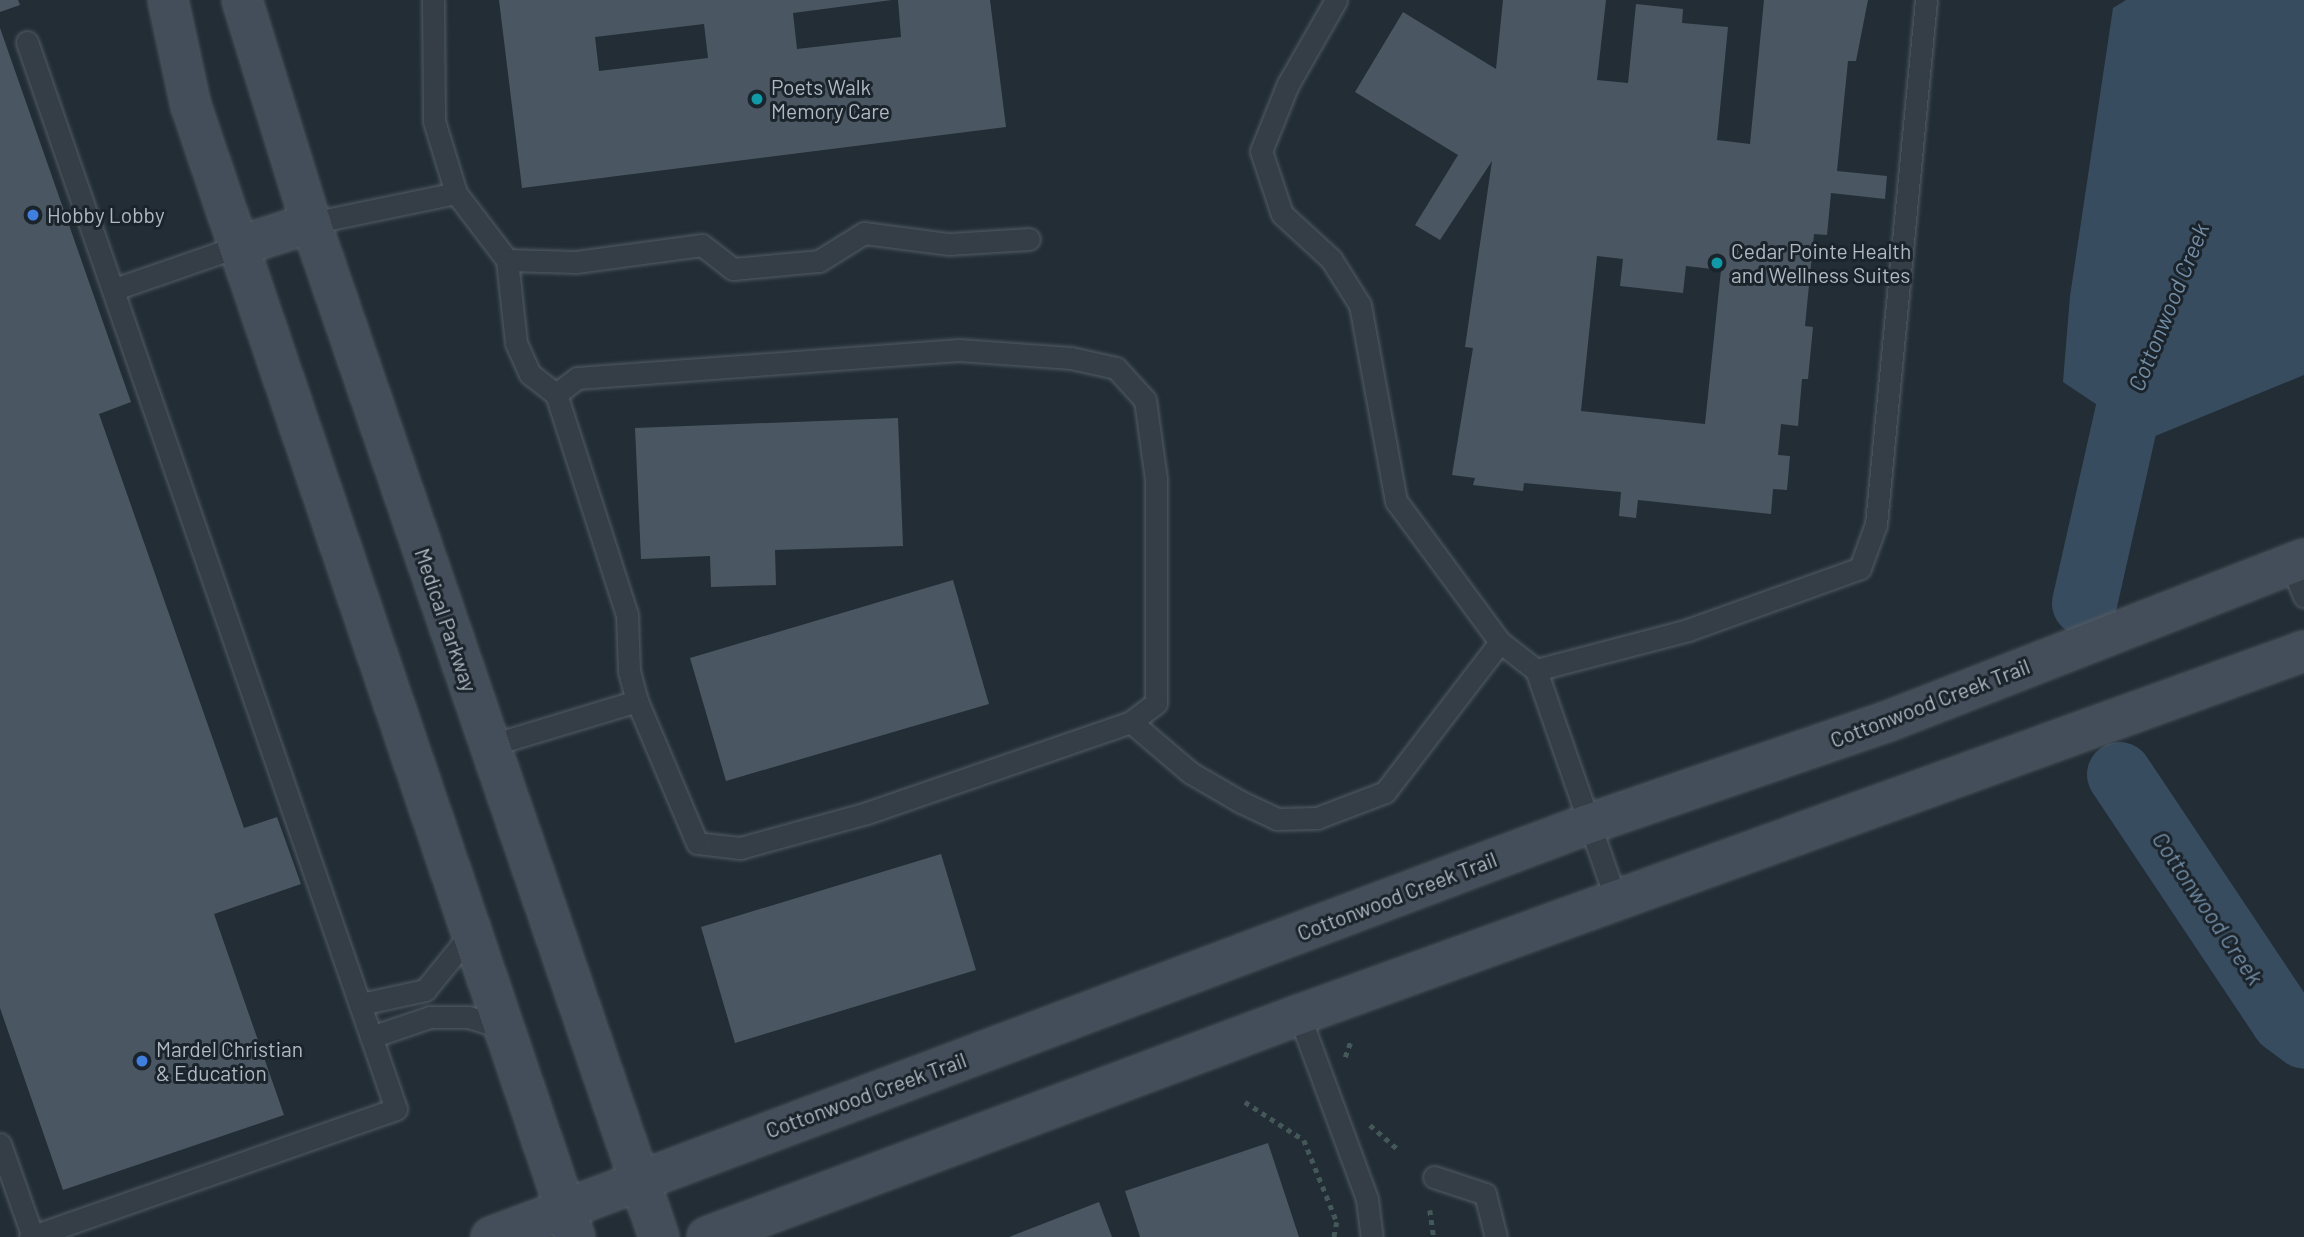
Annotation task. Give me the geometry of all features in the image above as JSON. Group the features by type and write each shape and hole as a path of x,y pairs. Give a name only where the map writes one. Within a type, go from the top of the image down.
{"street":[{"path":"168,0 191,106 570,1223"},
{"name":"Medical Parkway","path":"242,0 311,223 488,746 659,1237"},
{"path":"239,246 311,223"},
{"name":"Cottonwood Creek Trail","path":"491,1237 570,1223 638,1181 1588,824 1886,722 2300,573"},
{"path":"707,1237 1299,1015 2304,651"}],"lane":[{"path":"433,0 434,121 456,194 507,260 516,342 530,374 555,394 627,615 629,671 637,701 697,843 740,848 867,813 1131,722 1156,703 1156,479 1146,400 1116,368 1071,358 959,350 577,377 555,394"},
{"path":"1336,0 1288,84 1261,150 1282,214 1331,259 1360,305 1396,501 1500,642 1536,670 1616,900"},
{"path":"1536,670 1688,631 1860,568 1876,524 1926,0"},
{"path":"0,1143 32,1237 396,1110 115,289 27,42"},
{"path":"311,223 456,194"},
{"path":"507,260 576,261 702,245 733,269 819,261 864,233 949,244 1029,239"},
{"path":"115,289 239,246"},
{"path":"1131,722 1191,773 1241,802 1277,819 1317,818 1385,792 1500,642"},
{"path":"488,746 637,701"},
{"path":"361,1004 425,990 472,931"},
{"path":"1299,1015 1367,1199 1372,1237"},
{"path":"371,1037 430,1017 467,1017 505,1028"},
{"path":"1434,1178 1485,1194 1496,1237"}],"path":[{"path":"1245,1102 1304,1140 1337,1222 1334,1237"},
{"path":"1430,1210 1434,1237"}],"water":[{"path":"2126,0 2304,0 2304,375 2148,439 2063,382 2070,296 2113,8"}],"building":[{"path":"0,0 18,0 20,5 0,12"},
{"name":"Poets Walk Memory Care","path":"499,0 892,0 793,13 797,49 901,37 898,0 990,0 1006,127 522,188","holes":["704,24 708,58 599,71 595,37"]},
{"name":"Cedar Pointe Health and Wellness Suites","path":"1503,0 1606,0 1597,80 1628,83 1636,4 1683,9 1682,23 1728,27 1717,140 1750,144 1764,0 1868,0 1856,61 1848,61 1837,171 1887,176 1885,199 1831,193 1827,235 1814,234 1805,326 1813,327 1808,379 1802,379 1798,426 1781,424 1778,455 1790,456 1787,490 1773,489 1771,514 1638,500 1636,518 1619,516 1621,492 1524,483 1523,491 1473,485 1475,478 1452,475 1473,348 1465,347 1492,161 1440,240 1415,225 1458,155 1355,92 1403,12 1496,69","holes":["1597,256 1623,259 1620,286 1683,293 1686,266 1721,270 1705,424 1581,411"]},
{"path":"0,28 131,402 99,414 244,828 277,817 301,884 214,914 284,1115 63,1190 0,1008"},
{"path":"898,418 903,546 775,550 776,585 711,587 710,556 641,559 635,428"},
{"path":"953,580 989,704 726,781 690,658"},
{"path":"941,854 976,970 735,1043 701,927"},
{"path":"1268,1143 1299,1237 1140,1237 1125,1191"},
{"path":"1099,1202 1112,1237 1009,1237"}],"waterway":[{"name":"Cottonwood Creek","path":"2084,603 2134,381 2152,338"},
{"name":"Cottonwood Creek","path":"2119,774 2283,1020 2304,1036"}],"place":[{"name":"Poets Walk Memory Care","path":"757,99"},
{"name":"Hobby Lobby","path":"33,215"},
{"name":"Cedar Pointe Health and Wellness Suites","path":"1717,263"},
{"name":"Mardel Christian & Education","path":"142,1061"}]}
